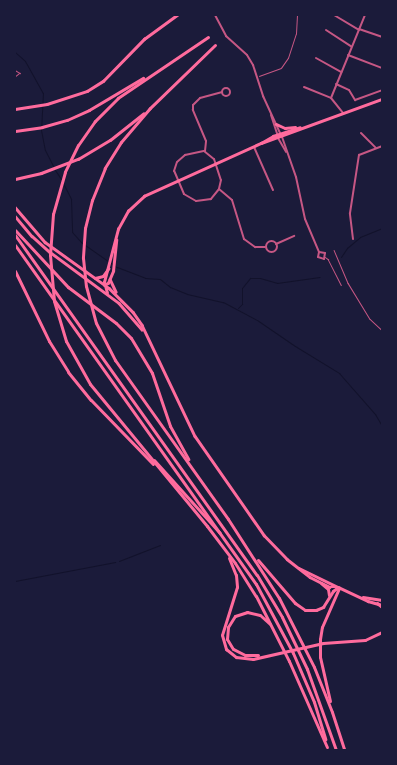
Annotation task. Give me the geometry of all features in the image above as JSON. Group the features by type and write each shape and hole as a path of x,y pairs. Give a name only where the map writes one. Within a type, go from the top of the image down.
{"highway":[{"path":"208,37 118,98 95,121 78,145 58,191 50,235 52,286 63,330 73,355 90,384 226,551 256,596 286,654 327,748"},
{"path":"15,179 41,173 88,154 115,136 150,108 215,45"},
{"path":"15,131 52,125 89,110 152,74"},
{"path":"150,108 118,147 105,168 92,200 85,228 83,263 86,287 96,323 124,374 198,476 249,550 279,598 306,650 332,712 344,750"},
{"path":"15,230 68,287 112,319 131,338 148,364 170,426 198,476"},
{"path":"15,235 249,562 296,645 319,700 336,750"},
{"path":"15,245 256,584 290,646 314,702 327,748"},
{"path":"15,271 48,341 68,372 96,406 159,469"},
{"path":"149,457 192,501 233,550"},
{"path":"249,550 301,608 316,610 324,606 333,591 338,588"},
{"path":"226,551 236,575 237,587 224,626 224,644 228,652 239,658 250,659 331,641 365,640 381,632"},
{"path":"321,583 328,589 330,598"},
{"path":"332,712 320,639 322,627 338,588"},
{"path":"377,604 382,606"},
{"path":"264,655 247,656 235,651 228,640 228,627 235,616 249,612 260,615 273,628"}],"main road":[{"path":"15,109 47,104 87,91 103,80 144,40 177,15"},
{"path":"279,135 382,99"},
{"path":"276,124 285,128 301,128"},
{"path":"107,293 104,285 116,238 122,222 138,201 176,180 296,128"},
{"path":"15,207 45,242 118,296 133,312 197,441 273,544 298,567 321,583 377,604"},
{"path":"15,216 42,246 107,293 123,307 144,332"},
{"path":"104,285 110,279 113,271 116,238"},
{"path":"95,278 103,276 109,268"},
{"path":"110,279 118,296"},
{"path":"95,284 104,285"},
{"path":"298,567 338,588"},
{"path":"362,597 382,600"}],"street":[{"path":"215,15 226,36 250,59 296,177 305,219 319,252 319,258 322,260 325,257 324,252 319,252"},
{"path":"334,15 359,30 382,37"},
{"path":"330,98 365,15"},
{"path":"326,30 352,46"},
{"path":"348,55 382,68"},
{"path":"316,58 341,72"},
{"path":"336,84 349,90 355,100 382,90"},
{"path":"304,87 330,98 343,113"},
{"path":"204,152 206,141 193,110 193,105 200,98 222,92"},
{"path":"271,115 279,135"},
{"path":"361,133 376,148"},
{"path":"353,239 350,213 359,156 382,146"},
{"path":"254,147 273,190"},
{"path":"194,152 204,152 210,155 216,163 221,180 219,190 211,199 196,201 184,194 176,180 174,171 181,157 194,152"},
{"path":"219,190 232,200 244,239 254,247 265,247 272,252 276,248 275,244"},
{"path":"275,244 294,236"},
{"path":"265,247 270,241 275,244"}],"lane":[{"path":"257,77 281,68 292,47 297,29 297,15"},
{"path":"15,66 16,70 20,73 15,77"},
{"path":"334,250 348,283 370,319 382,331"},
{"path":"325,257 328,258 341,286"}],"waterway":[{"path":"15,52 25,61 43,93 41,130 45,150 53,166"},
{"path":"55,170 61,179"},
{"path":"63,183 71,199 72,232 82,243"},
{"path":"341,257 347,248 360,237 382,228"},
{"path":"85,245 117,267 145,278 160,279 170,287 187,294 223,302 257,320 339,373 375,414 382,426"},
{"path":"238,308 242,304 242,288 250,278 260,278 277,283 320,277"},
{"path":"119,561 160,545"},
{"path":"15,581 115,562"}]}
